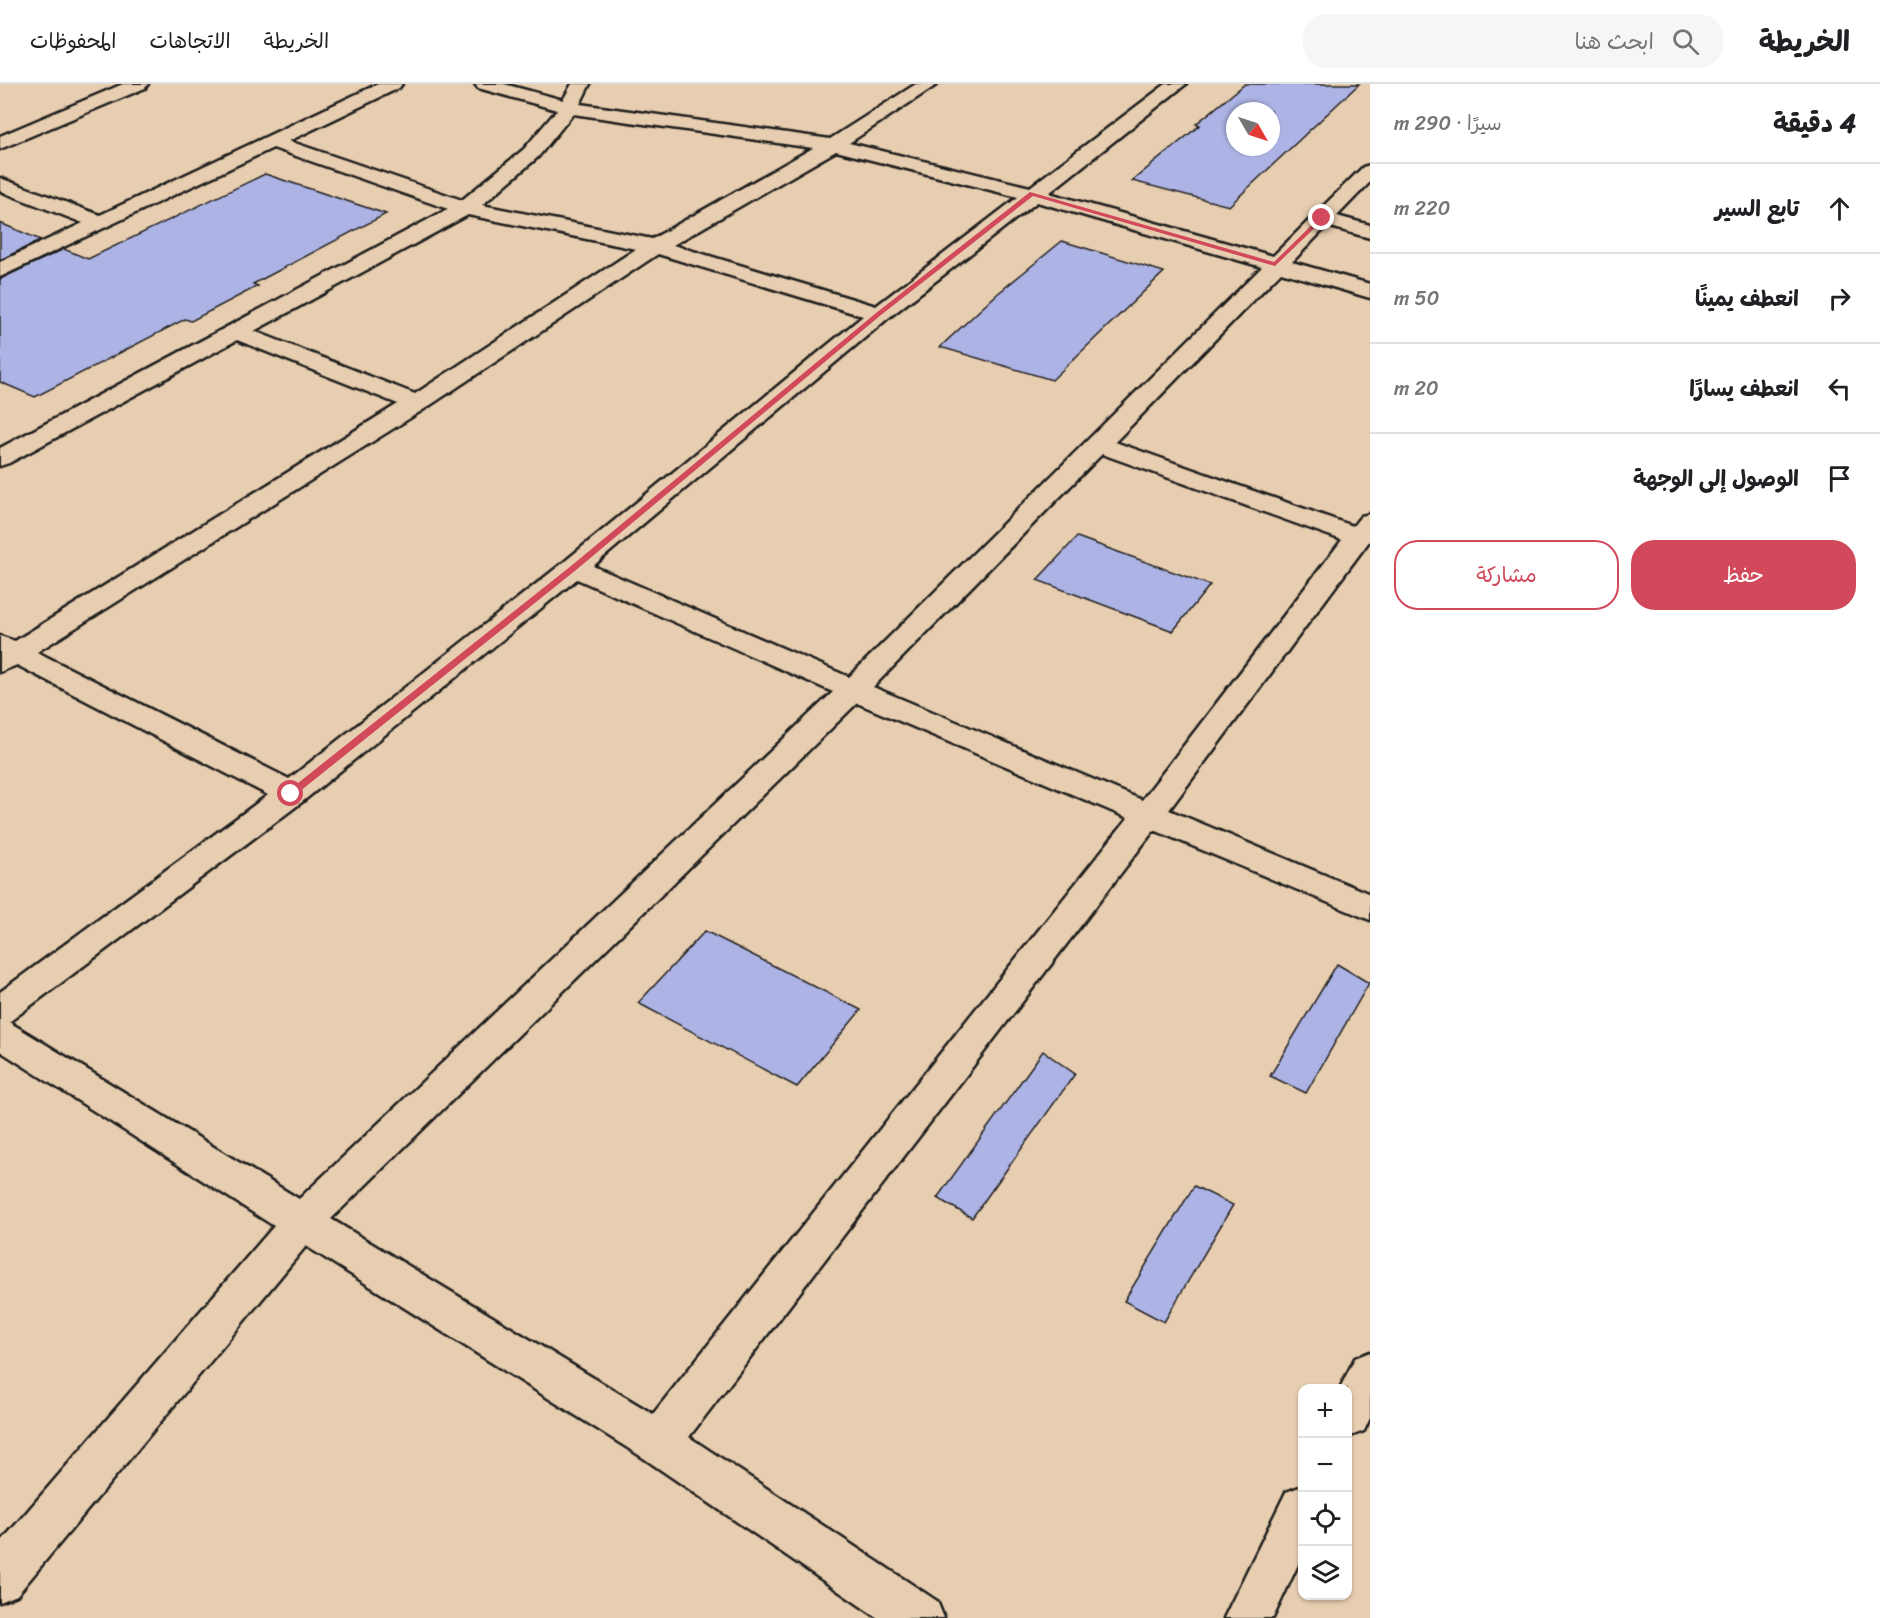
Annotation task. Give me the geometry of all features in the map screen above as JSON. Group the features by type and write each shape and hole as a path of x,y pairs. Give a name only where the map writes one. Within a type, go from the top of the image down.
{"street":[{"path":"0,143 140,84"},
{"path":"0,270 393,84"},
{"path":"484,84 570,108 833,145 1032,194 1370,291"},
{"path":"0,458 465,208 509,175 570,108 581,84"},
{"path":"5,653 417,403 655,246 833,145 929,84"},
{"path":"0,1011 291,794 574,568 879,314 1177,84"},
{"path":"271,141 465,208 655,246 879,314"},
{"path":"0,1579 302,1222 853,690 1370,171"},
{"path":"0,184 101,222"},
{"path":"1322,218 1370,232"},
{"path":"234,331 417,403"},
{"path":"658,1442 1148,815 1364,530 1097,444"},
{"path":"574,568 853,690 1370,908"},
{"path":"5,653 291,794"},
{"path":"0,1033 658,1442 920,1618"},
{"path":"1352,1407 1370,1372"},
{"path":"1258,1615 1298,1518"}],"building":[{"path":"1245,84 1359,84 1229,206 1132,181 1200,125 1196,124"},
{"path":"265,174 386,214 253,284 258,286 191,321 185,319 35,397 0,382 0,279 64,249 88,259"},
{"path":"0,223 41,240 0,260"},
{"path":"1062,241 1164,272 1052,380 940,347 996,295"},
{"path":"1077,537 1210,585 1173,631 1037,580"},
{"path":"705,931 861,1010 797,1087 638,1003"},
{"path":"1337,964 1369,983 1306,1093 1270,1076"},
{"path":"1043,1051 1075,1074 972,1218 937,1198"},
{"path":"1194,1186 1233,1205 1164,1322 1124,1301"}],"route":[{"path":"291,794 574,568 879,314 1032,194 1275,264 1322,218"}]}
